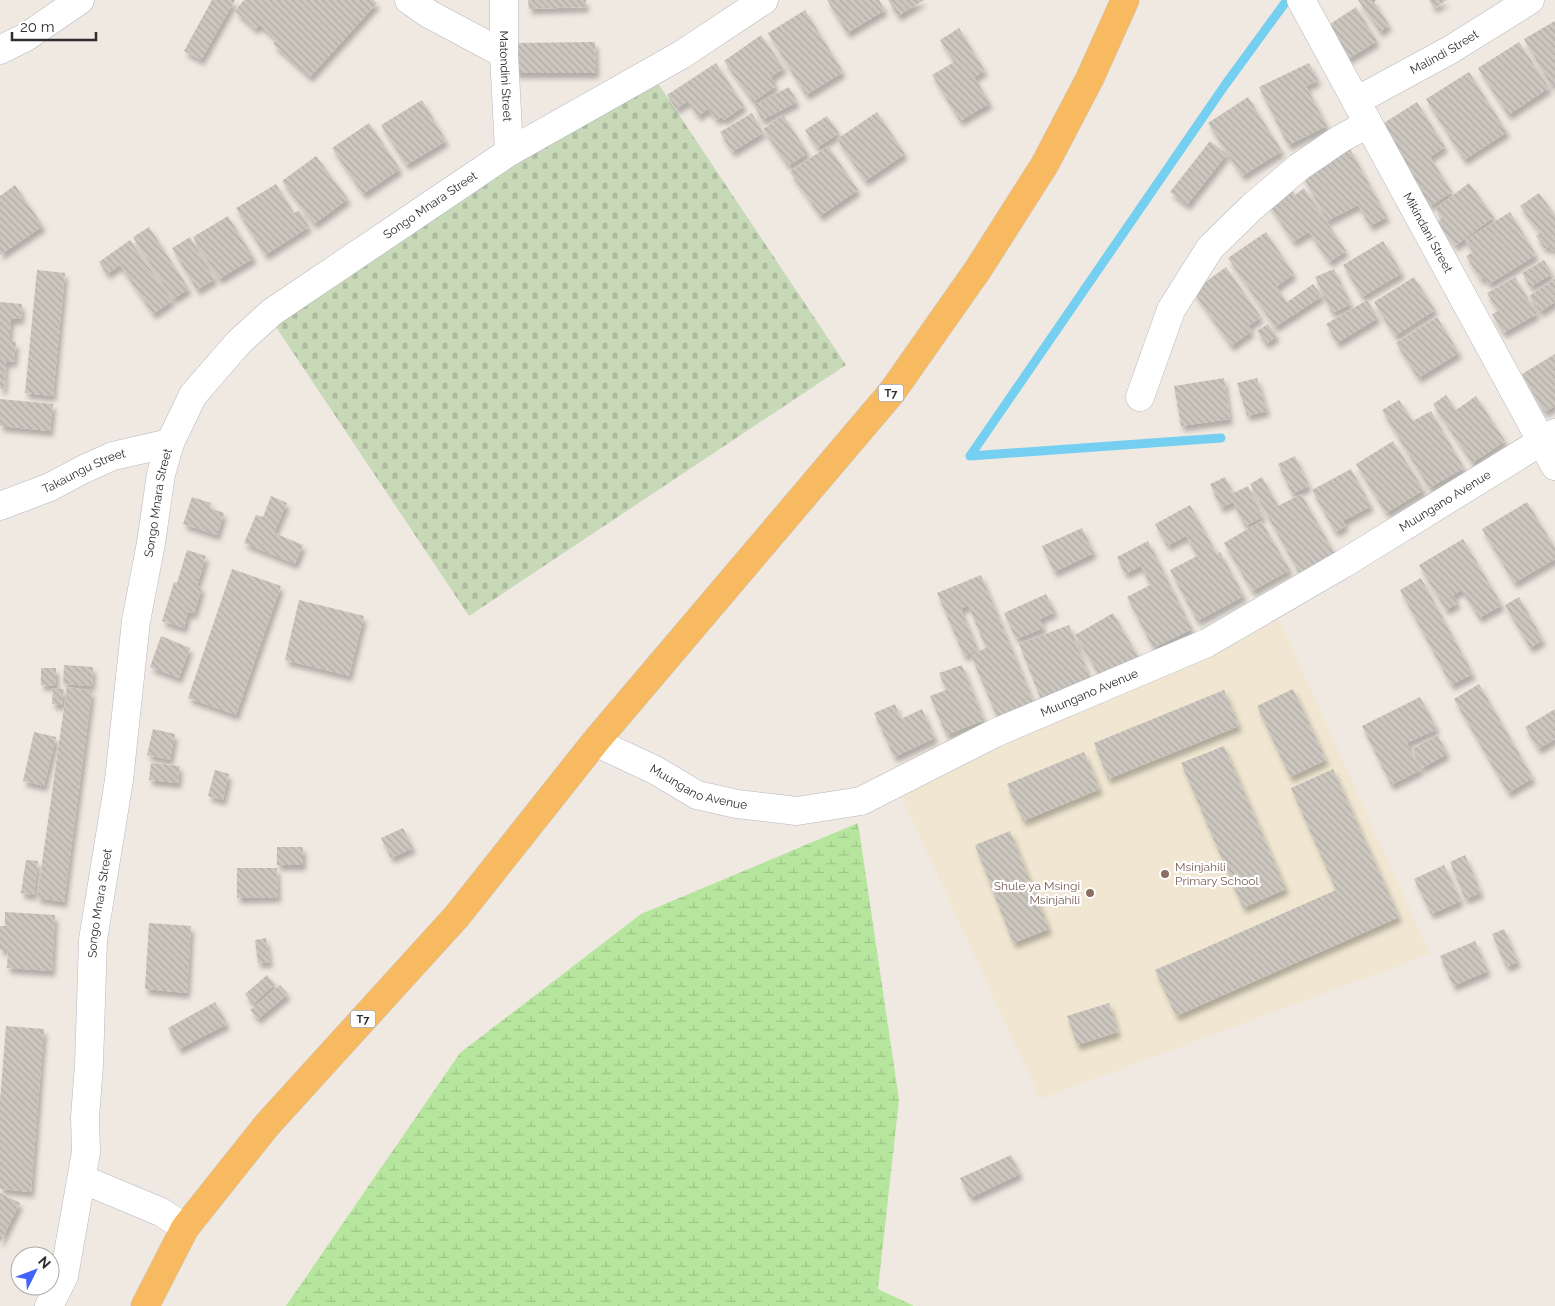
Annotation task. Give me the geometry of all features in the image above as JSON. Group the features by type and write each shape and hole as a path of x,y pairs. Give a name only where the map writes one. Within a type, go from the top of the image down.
{"highway":[{"name":"T7","path":"145,1306 185,1228 267,1125 457,916 595,742 892,392 979,268 1045,164 1090,78 1125,0"}],"street":[{"path":"0,50 26,36 80,0"},
{"path":"409,0 429,14 504,54"},
{"name":"Matondini Street","path":"504,0 508,152"},
{"name":"Songo Mnara Street","path":"49,1306 64,1276 86,1152 85,1117 89,1065 93,940 119,780 136,620 151,543 161,474 170,443 192,395 239,342 272,312 508,152 682,55 764,0"},
{"name":"Mikindani Street","path":"1301,0 1368,124 1548,437 1555,466"},
{"name":"Malindi Street","path":"1356,101 1450,50 1530,0"},
{"path":"1140,397 1171,310 1210,248 1252,207 1299,168 1340,139 1368,124"},
{"name":"Muungano Avenue","path":"595,742 655,770 697,795 737,804 797,811 861,802 995,733 1207,643 1344,564 1548,437"},
{"name":"Takaungu Street","path":"0,506 50,487 113,456 170,443"},
{"path":"82,1179 161,1212 185,1228"}],"shaded area":[{"name":"Msinjahili Primary School","path":"1279,619 1430,954 1040,1099 900,793"}],"green space":[{"path":"651,73 846,365 469,616 274,324"},
{"path":"858,823 899,1100 878,1289 914,1306 286,1306 460,1053 641,914"}],"building":[{"path":"212,0 235,0 201,60 184,51"},
{"path":"244,0 373,0 377,3 310,77 273,44 277,40 260,25 255,29 235,11"},
{"path":"528,0 586,0 586,7 529,9"},
{"path":"827,0 879,0 885,10 847,33"},
{"path":"888,0 924,0 898,16"},
{"path":"1358,0 1377,0 1374,2 1389,25 1380,32"},
{"path":"1429,0 1447,0 1434,8"},
{"path":"1356,7 1377,41 1348,59 1327,26"},
{"path":"805,10 843,72 806,95 768,33"},
{"path":"1555,21 1555,83 1551,85 1524,39"},
{"path":"959,28 985,71 974,77 990,103 960,121 932,75 954,62 940,40"},
{"path":"761,35 784,68 771,77 776,86 753,102 724,61"},
{"path":"595,42 596,73 515,73 514,43"},
{"path":"1519,42 1549,88 1508,115 1478,68"},
{"path":"716,63 744,106 724,120 722,117 716,120 708,109 698,116 688,101 676,109 667,95"},
{"path":"1309,63 1318,81 1306,86 1327,126 1288,145 1259,87"},
{"path":"1469,72 1507,132 1464,160 1426,99"},
{"path":"789,87 797,102 762,120 754,105"},
{"path":"1248,97 1282,151 1242,176 1208,123"},
{"path":"422,100 446,141 406,165 381,125"},
{"path":"1417,102 1445,147 1430,157 1452,192 1430,206 1379,126"},
{"path":"877,112 905,154 865,181 837,139"},
{"path":"752,113 763,133 732,152 720,132"},
{"path":"783,115 808,153 788,166 763,129"},
{"path":"827,116 839,133 817,148 805,130"},
{"path":"369,123 400,169 363,194 332,148"},
{"path":"1210,141 1227,154 1187,205 1170,192"},
{"path":"828,146 858,190 820,216 790,172"},
{"path":"1350,149 1387,217 1370,226 1358,205 1327,221 1302,174"},
{"path":"316,156 348,199 314,224 282,181"},
{"path":"1469,183 1494,217 1455,246 1437,222 1442,218 1435,209"},
{"path":"276,184 294,213 299,210 309,227 265,255 236,208"},
{"path":"15,185 43,226 0,255 0,196"},
{"path":"1291,188 1295,195 1304,188 1346,251 1329,262 1309,232 1293,242 1268,203"},
{"path":"1539,193 1555,215 1555,249 1553,251 1549,246 1545,249 1536,236 1540,233 1520,206"},
{"path":"1510,212 1536,255 1489,284 1484,277 1481,280 1466,256 1473,252 1465,240"},
{"path":"228,216 254,258 219,279 193,237"},
{"path":"149,227 189,289 173,299 133,237"},
{"path":"1266,232 1294,274 1276,287 1287,302 1313,284 1322,296 1275,327 1228,258"},
{"path":"190,237 215,279 197,290 172,248"},
{"path":"130,240 172,301 153,314 120,265 107,274 99,262"},
{"path":"1383,241 1402,273 1362,297 1343,265"},
{"path":"1544,260 1552,274 1530,287 1522,273"},
{"path":"1226,267 1261,317 1248,326 1252,331 1231,346 1193,291"},
{"path":"1334,269 1351,304 1332,313 1315,277"},
{"path":"37,270 65,273 53,396 25,393"},
{"path":"1414,277 1435,310 1395,336 1374,302"},
{"path":"1515,277 1537,314 1503,333 1492,314 1498,311 1487,293"},
{"path":"1555,279 1555,302 1540,312 1529,296"},
{"path":"1367,300 1378,318 1337,343 1326,324"},
{"path":"0,302 22,304 21,319 11,319 9,342 16,342 14,362 6,361 4,389 0,389"},
{"path":"1437,317 1459,353 1418,378 1396,343"},
{"path":"1268,324 1277,336 1266,344 1257,331"},
{"path":"1555,354 1555,406 1544,412 1522,374"},
{"path":"1224,378 1230,419 1181,426 1174,386"},
{"path":"1257,378 1267,411 1247,416 1237,383"},
{"path":"1446,395 1456,410 1476,396 1505,441 1472,463 1433,404"},
{"path":"0,399 53,404 50,431 0,426"},
{"path":"1399,400 1413,421 1431,411 1464,468 1429,488 1382,410"},
{"path":"1393,441 1424,490 1386,513 1356,464"},
{"path":"1295,456 1309,486 1292,494 1278,464"},
{"path":"1351,469 1371,506 1343,521 1346,526 1335,532 1312,490"},
{"path":"1225,477 1233,493 1248,486 1263,517 1245,526 1233,502 1221,508 1210,484"},
{"path":"1262,477 1278,506 1301,494 1335,554 1299,573 1250,484"},
{"path":"271,496 287,503 274,533 303,545 295,564 244,543 256,515 263,517"},
{"path":"192,497 211,503 210,508 224,513 217,535 183,524"},
{"path":"1527,502 1555,548 1555,559 1514,583 1482,529"},
{"path":"1190,505 1217,554 1220,552 1244,596 1197,621 1170,570 1197,556 1186,536 1167,546 1155,524"},
{"path":"1261,521 1290,570 1252,591 1224,543"},
{"path":"1082,528 1094,553 1054,572 1042,546"},
{"path":"1463,539 1502,605 1479,618 1462,590 1453,595 1458,603 1446,610 1419,565"},
{"path":"1148,541 1192,629 1153,648 1127,597 1150,585 1141,566 1125,574 1117,557"},
{"path":"187,550 206,556 197,586 202,587 194,614 188,612 184,628 162,621 174,582 177,583"},
{"path":"232,569 281,586 236,715 188,698"},
{"path":"981,575 1034,702 997,718 971,655 986,648 968,605 961,609 978,650 964,656 937,593"},
{"path":"1421,578 1473,674 1451,685 1400,590"},
{"path":"1046,594 1055,612 1040,619 1044,628 1016,639 1004,613"},
{"path":"1519,597 1543,640 1530,648 1505,605"},
{"path":"299,600 364,616 349,676 285,660"},
{"path":"1113,613 1139,658 1102,680 1075,635"},
{"path":"1069,625 1092,683 1042,702 1019,644"},
{"path":"161,636 190,648 179,678 150,667"},
{"path":"64,665 93,667 92,686 63,684"},
{"path":"962,665 984,720 946,735 930,696 946,690 939,673"},
{"path":"41,668 56,668 56,686 41,685"},
{"path":"1479,684 1533,778 1508,793 1454,699"},
{"path":"67,687 92,691 64,902 37,898"},
{"path":"53,688 64,689 62,705 52,704"},
{"path":"1293,689 1326,760 1290,777 1257,706"},
{"path":"1224,690 1239,726 1108,779 1094,743"},
{"path":"1420,697 1437,729 1407,743 1421,770 1391,785 1362,726"},
{"path":"895,704 901,719 922,709 935,738 894,757 874,713"},
{"path":"1555,709 1555,739 1538,749 1525,727"},
{"path":"153,729 175,734 170,760 147,755"},
{"path":"34,732 56,737 44,786 23,781"},
{"path":"1438,735 1447,754 1422,768 1412,749"},
{"path":"1224,746 1286,889 1243,908 1181,763"},
{"path":"1084,752 1100,789 1023,821 1007,784"},
{"path":"151,763 180,766 178,783 149,780"},
{"path":"1333,769 1399,917 1176,1016 1155,970 1336,890 1291,788"},
{"path":"215,770 229,774 223,800 208,796"},
{"path":"403,828 413,848 391,858 381,838"},
{"path":"1010,831 1049,929 1013,943 975,845"},
{"path":"277,847 303,847 303,865 277,865"},
{"path":"1465,855 1481,893 1465,899 1450,862"},
{"path":"26,860 38,861 34,895 21,893"},
{"path":"1444,865 1461,901 1431,914 1414,879"},
{"path":"237,868 277,868 278,897 237,898"},
{"path":"5,912 55,915 52,971 7,968 8,950 0,950 0,926 5,926"},
{"path":"149,923 191,926 187,993 145,989"},
{"path":"1504,929 1518,962 1506,967 1492,934"},
{"path":"266,938 270,962 258,963 255,940"},
{"path":"1475,941 1488,971 1453,986 1440,956"},
{"path":"267,975 275,984 253,1004 245,994"},
{"path":"280,985 288,994 258,1019 250,1010"},
{"path":"215,1002 227,1024 179,1049 168,1028"},
{"path":"1109,1003 1118,1032 1077,1045 1067,1016"},
{"path":"6,1026 44,1029 31,1192 0,1189 0,1101"},
{"path":"1011,1155 1020,1174 970,1198 960,1178"},
{"path":"0,1193 20,1203 0,1243"}],"waterway":[{"path":"970,456 1225,85 1287,0"},
{"path":"970,456 1221,438"}],"place":[{"name":"Msinjahili Primary School","path":"1165,874"},
{"name":"Shule ya Msingi Msinjahili","path":"1090,893"}]}
